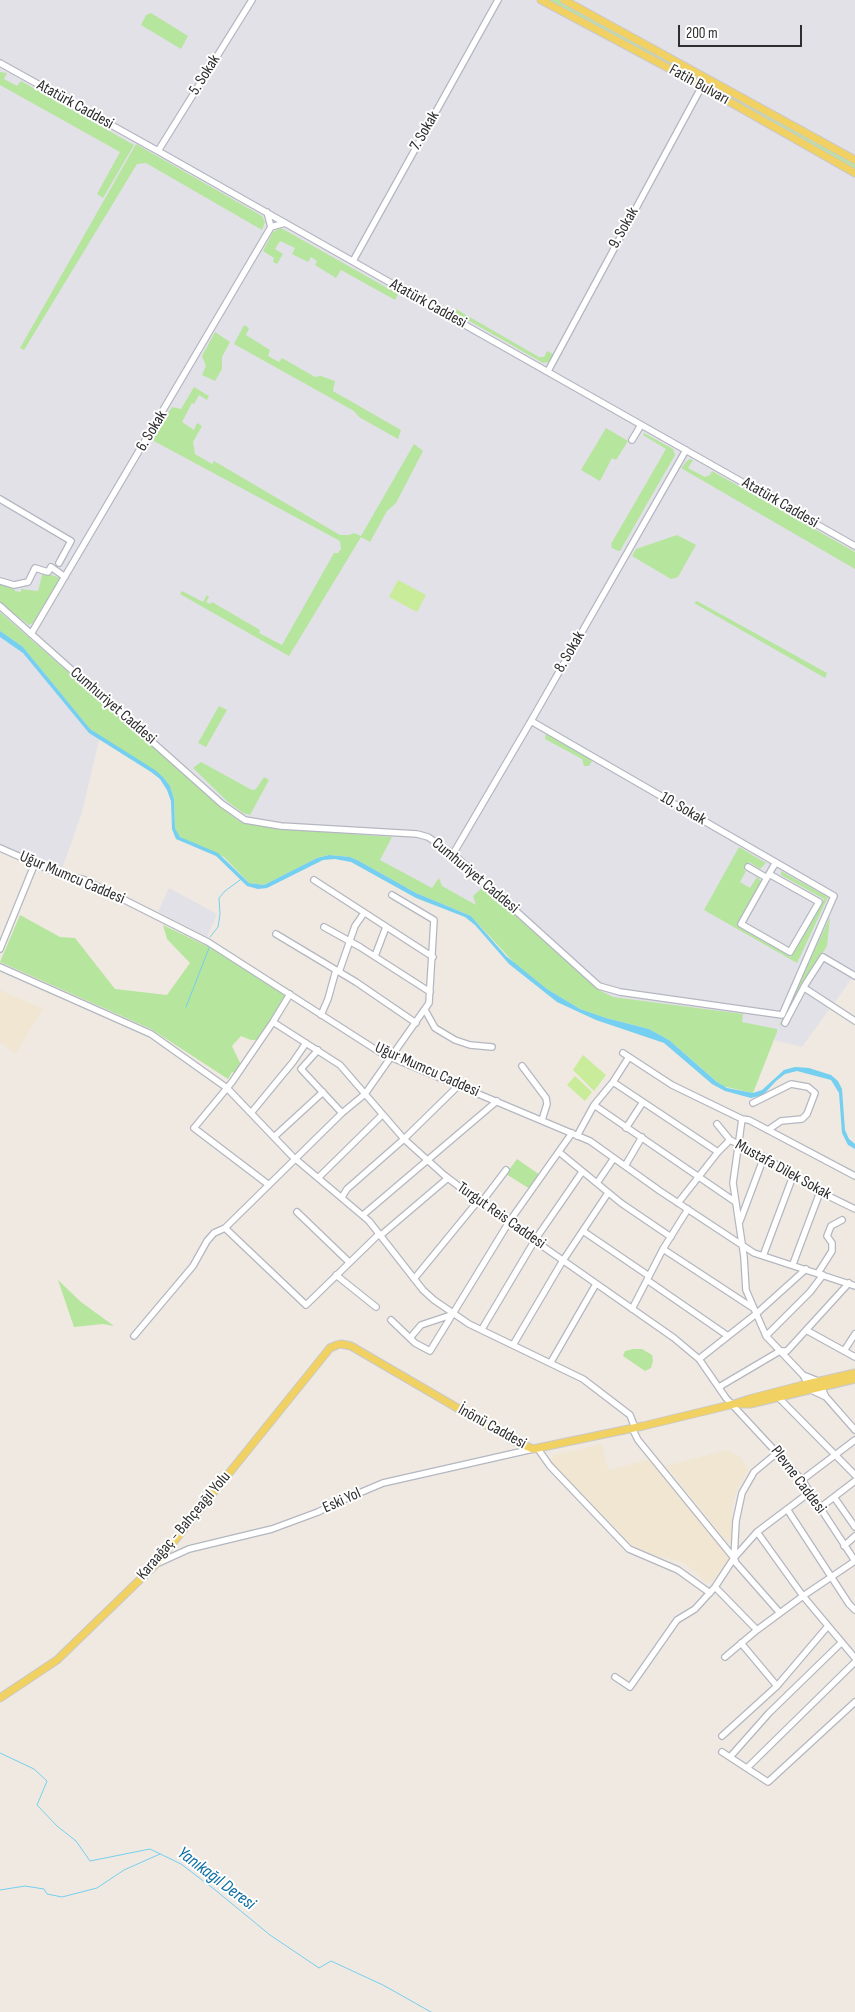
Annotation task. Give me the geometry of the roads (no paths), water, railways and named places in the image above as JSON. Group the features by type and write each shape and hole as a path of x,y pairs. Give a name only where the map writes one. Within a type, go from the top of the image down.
{"main road":[{"name":"Fatih Bulvarı","path":"542,0 702,86 855,173"},
{"name":"Fatih Bulvarı","path":"564,0 855,160"},
{"path":"702,86 705,81 712,81"},
{"name":"Karaağaç - Bahçeağıl Yolu","path":"0,1698 57,1660 155,1565 330,1348 341,1344 351,1346"},
{"name":"İnönü Caddesi","path":"351,1346 514,1440 535,1449 734,1404 749,1398 809,1387"},
{"name":"İnönü Caddesi","path":"734,1404 750,1404 779,1398 855,1373"},
{"name":"İnönü Caddesi","path":"819,1384 855,1379"}],"street":[{"name":"5. Sokak","path":"158,150 252,0"},
{"name":"7. Sokak","path":"352,261 498,0"},
{"name":"Atatürk Caddesi","path":"2,65 158,150 855,546"},
{"name":"9. Sokak","path":"548,372 702,86"},
{"path":"267,212 271,227 286,223"},
{"name":"6. Sokak","path":"32,634 271,227"},
{"path":"632,440 641,425"},
{"name":"8. Sokak","path":"453,854 532,721 686,450"},
{"path":"0,499 71,541 59,563"},
{"path":"0,581 14,585 28,582 35,568 48,572 51,567 65,577"},
{"name":"Cumhuriyet Caddesi","path":"0,606 222,804 245,820 281,826 416,834 428,837 453,854 599,986 620,992 782,1015 834,896"},
{"name":"10. Sokak","path":"532,721 834,896"},
{"name":"Uğur Mumcu Caddesi","path":"0,848 60,874 85,880 208,942 390,1057 590,1141 678,1203 742,1245 763,1256 852,1285"},
{"path":"0,949 35,863"},
{"path":"748,867 768,876 819,902 790,952 741,924 768,876 776,863"},
{"path":"314,880 432,957"},
{"path":"134,1336 194,1266 207,1240 214,1233 225,1228 342,1113 365,1094 425,1010 429,1003 434,920 392,895"},
{"path":"321,1015 348,942 355,926 364,913"},
{"path":"375,956 386,926"},
{"path":"324,927 375,956 430,992"},
{"path":"276,934 338,971 416,1023"},
{"path":"785,1023 805,985 823,957 855,976"},
{"path":"0,968 151,1034 227,1088 295,1158 363,1215 414,1279 434,1300 454,1314 482,1329 583,1379 622,1409 632,1418 633,1428 638,1440 780,1613"},
{"path":"806,989 855,1021"},
{"path":"269,1185 194,1128 227,1088 290,994"},
{"path":"425,1010 435,1028 455,1040 470,1045 492,1047"},
{"name":"Turgut Reis Caddesi","path":"273,1022 340,1065 404,1139 448,1178 674,1338 699,1359 726,1398 734,1404"},
{"path":"251,1114 293,1062 306,1042"},
{"path":"318,1050 301,1069 342,1113"},
{"path":"623,1053 672,1085 742,1119 749,1120 855,1176"},
{"path":"391,1320 410,1338 430,1351 509,1222 559,1152 613,1082 629,1057"},
{"path":"522,1066 546,1098 547,1104 542,1120"},
{"path":"613,1082 718,1152"},
{"path":"754,1103 791,1084 808,1087 815,1093 811,1107 802,1118 781,1121 768,1130"},
{"path":"342,1198 346,1189 404,1139 459,1085"},
{"path":"274,1138 323,1092"},
{"path":"363,1215 497,1101"},
{"path":"626,1128 643,1102"},
{"path":"594,1105 734,1201"},
{"path":"318,1178 382,1115"},
{"path":"742,1119 733,1183 746,1290 766,1336 803,1375 819,1384 826,1397 854,1427"},
{"name":"Mustafa Dilek Sokak","path":"717,1124 730,1140 820,1192 855,1209"},
{"path":"625,1166 642,1137"},
{"path":"678,1203 697,1177 730,1140"},
{"path":"559,1152 608,1193 671,1237"},
{"path":"597,1183 614,1158"},
{"path":"739,1225 764,1158"},
{"path":"414,1279 506,1170"},
{"path":"482,1329 535,1240 582,1172"},
{"path":"763,1256 793,1176"},
{"path":"225,1228 306,1306 336,1274 380,1234 448,1178"},
{"path":"792,1264 820,1192"},
{"path":"513,1345 563,1260 608,1193"},
{"path":"632,1309 688,1209"},
{"path":"296,1212 349,1262"},
{"path":"766,1336 810,1292 832,1251 832,1243 827,1236 831,1226 842,1220"},
{"path":"583,1231 728,1336"},
{"path":"664,1249 754,1311"},
{"path":"699,1359 806,1269"},
{"path":"336,1274 376,1307"},
{"path":"551,1362 596,1284"},
{"path":"719,1387 780,1351 787,1351 852,1285"},
{"path":"410,1338 422,1325 454,1314"},
{"path":"806,1330 855,1357"},
{"path":"844,1351 855,1334"},
{"path":"803,1375 809,1387 826,1397"},
{"path":"779,1398 855,1475"},
{"name":"Plevne Caddesi","path":"734,1404 802,1480 855,1561"},
{"path":"802,1480 855,1440"},
{"path":"535,1449 629,1549 678,1570 710,1593"},
{"name":"Eski Yol","path":"155,1565 189,1549 272,1529 318,1512 383,1483 535,1449"},
{"path":"734,1558 736,1520 742,1493 754,1472 778,1452"},
{"path":"820,1507 855,1481"},
{"path":"615,1677 630,1687 676,1620 695,1608 710,1593 734,1558 757,1532 810,1492"},
{"path":"834,1497 855,1527"},
{"path":"787,1510 831,1578 855,1610"},
{"path":"757,1532 803,1596 855,1658"},
{"path":"844,1546 855,1536"},
{"path":"725,1657 757,1630 803,1596 855,1561"},
{"path":"715,1587 757,1630"},
{"path":"722,1736 777,1686 828,1626"},
{"path":"741,1643 777,1686"},
{"path":"730,1757 769,1713 841,1643"},
{"path":"747,1768 855,1662"},
{"path":"722,1752 768,1782 855,1702"}],"water":[{"path":"0,631 23,647 90,729 155,770 164,778 170,786 174,799 175,828 180,837 218,853 249,883 264,885 317,858 329,855 350,857 416,893 471,916 506,956 547,989 580,1009 649,1029 669,1040 717,1082 727,1088 753,1093 762,1090 784,1070 795,1067 809,1068 831,1075 838,1081 842,1089 845,1130 849,1139 855,1144 855,1149 848,1145 842,1133 839,1093 831,1080 797,1071 785,1074 763,1095 751,1098 725,1091 712,1084 664,1043 596,1020 557,1002 509,964 475,925 465,917 416,898 351,862 335,859 323,860 267,888 258,889 247,886 216,856 176,839 172,829 171,801 160,779 89,733 23,653 0,637"}],"waterway":[{"path":"210,937 218,927 220,914 219,898 240,880"},
{"path":"186,1007 209,948"},
{"name":"Yanıkağıl Deresi","path":"0,1753 34,1769 47,1781 37,1805 57,1826 76,1841 90,1861 150,1849 181,1864 270,1935 319,1968 331,1961 383,1985 431,2012"},
{"path":"0,1890 25,1886 44,1889 47,1894 62,1897 97,1888 124,1870 160,1854"}]}
